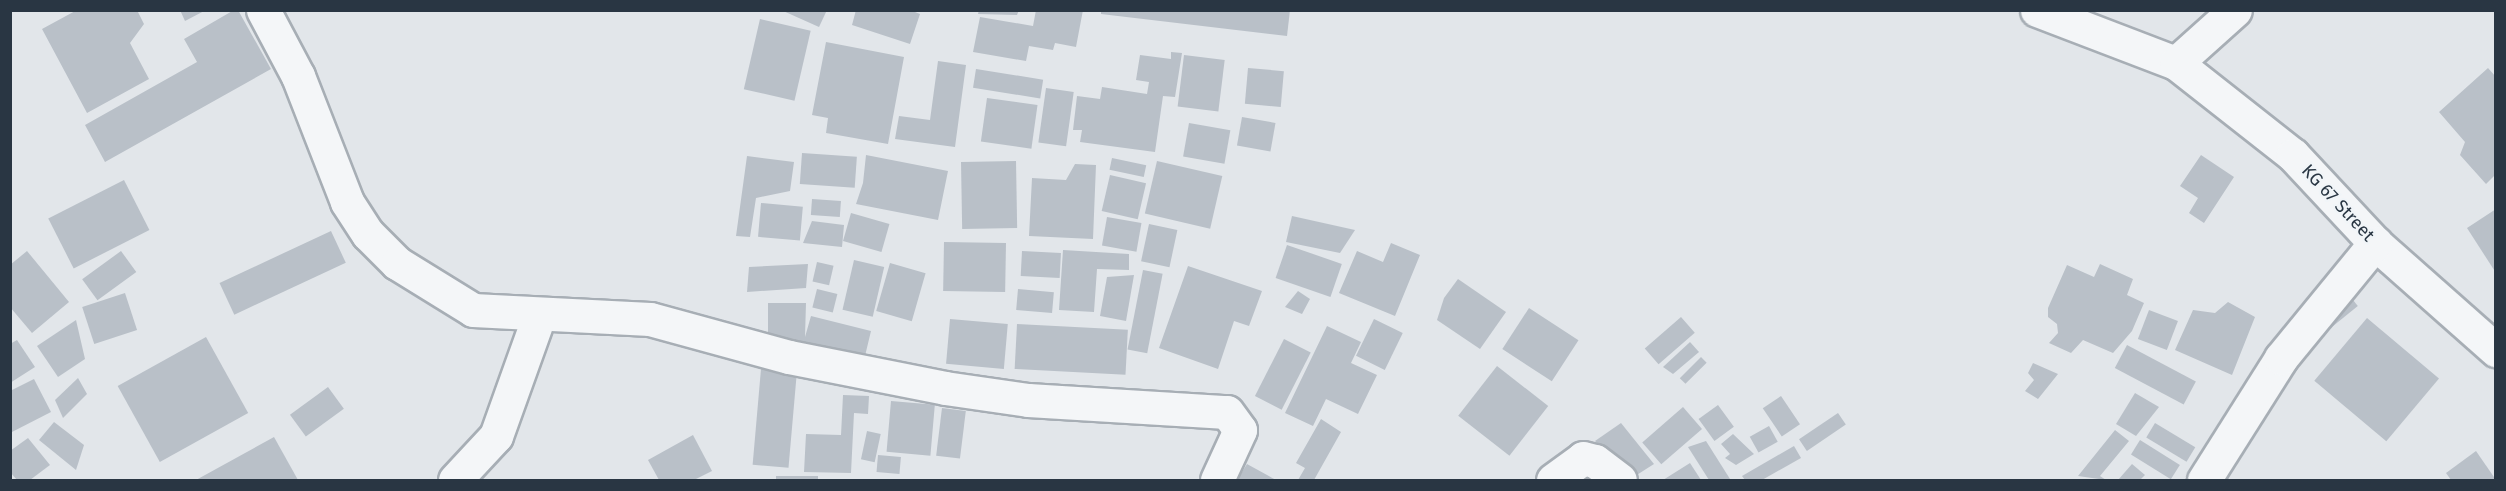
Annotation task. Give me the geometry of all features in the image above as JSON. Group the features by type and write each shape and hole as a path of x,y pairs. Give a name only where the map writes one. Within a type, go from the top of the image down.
{"street":[{"path":"263,10 297,76 347,202 368,234 397,263 473,310 539,316 650,319 789,357 956,390 1028,400 1227,412 1240,430 1217,480"},
{"name":"KG 67 Street","path":"2037,10 2176,63 2293,155 2375,243 2496,350"},
{"path":"2176,63 2235,10"},
{"path":"2204,480 2281,358 2375,243"},
{"path":"454,480 496,436 539,316"},
{"path":"1553,480 1583,458 1595,461 1620,480"}],"building":[{"path":"77,10 137,10 144,24 130,43 149,79 87,113 42,29"},
{"path":"180,10 206,10 185,21"},
{"path":"234,10 238,10 271,69 105,162 85,125 197,62 184,39"},
{"path":"781,10 827,10 819,27"},
{"path":"856,10 910,10 920,14 910,44 852,25"},
{"path":"979,10 1019,10 1017,15 978,14"},
{"path":"1036,10 1083,10 1076,47 1055,43 1053,50 1029,46 1026,61 973,52 980,17 1033,26"},
{"path":"1101,10 1290,10 1287,36 1101,14"},
{"path":"760,19 811,31 794,101 744,89"},
{"path":"826,42 904,57 888,144 826,133 828,118 812,115"},
{"path":"1171,52 1182,53 1175,97 1163,96 1155,152 1080,142 1082,130 1073,130 1077,96 1100,99 1102,87 1147,94 1149,82 1136,80 1140,55 1171,59"},
{"path":"1184,55 1225,60 1218,112 1178,107"},
{"path":"938,61 966,65 955,147 895,139 899,116 930,120"},
{"path":"1248,68 1284,71 1281,107 1245,104"},
{"path":"2488,68 2496,77 2496,174 2486,184 2460,155 2465,142 2439,112"},
{"path":"976,69 1043,80 1040,98 973,88"},
{"path":"1046,88 1074,92 1066,146 1038,142"},
{"path":"987,98 1038,105 1031,149 981,142"},
{"path":"1242,117 1275,123 1270,151 1237,146"},
{"path":"1189,123 1230,130 1224,164 1183,156"},
{"path":"802,153 857,157 855,188 800,184"},
{"path":"866,155 948,171 938,220 856,204 863,183"},
{"path":"2201,155 2234,177 2204,223 2189,213 2198,198 2180,186"},
{"path":"747,156 794,162 790,191 756,198 750,237 736,236"},
{"path":"1112,158 1146,165 1144,177 1110,170"},
{"path":"1016,161 1017,228 962,229 961,162"},
{"path":"1157,161 1222,176 1210,229 1145,214"},
{"path":"1075,164 1096,165 1093,239 1029,236 1032,178 1066,180"},
{"path":"1110,175 1146,183 1138,219 1102,211"},
{"path":"124,180 149,230 74,268 48,219"},
{"path":"812,199 841,201 840,217 811,215"},
{"path":"761,203 803,207 800,241 758,237"},
{"path":"2496,209 2496,273 2467,228"},
{"path":"851,213 889,224 881,252 843,241"},
{"path":"1292,216 1355,230 1340,253 1286,242"},
{"path":"1107,217 1141,223 1136,252 1102,246"},
{"path":"812,221 844,225 842,247 803,243"},
{"path":"1149,224 1177,230 1169,267 1141,261"},
{"path":"331,231 346,263 234,315 220,283"},
{"path":"944,242 1006,243 1005,292 943,291"},
{"path":"1391,243 1420,255 1395,316 1339,293 1357,251 1383,262"},
{"path":"1287,245 1342,264 1330,297 1276,278"},
{"path":"1063,250 1129,254 1129,270 1097,269 1094,312 1059,310"},
{"path":"27,251 69,302 32,333 10,307 10,265"},
{"path":"121,251 136,272 97,300 82,279"},
{"path":"1022,251 1061,253 1060,278 1021,276"},
{"path":"854,260 884,267 873,317 843,310"},
{"path":"817,262 834,266 829,285 813,281"},
{"path":"890,263 926,273 912,321 876,311"},
{"path":"808,264 806,288 747,292 749,267"},
{"path":"2100,264 2133,279 2127,295 2144,303 2132,331 2113,353 2083,340 2071,353 2049,343 2058,333 2057,324 2048,317 2048,308 2067,265 2094,277"},
{"path":"1188,266 1262,291 1249,326 1234,321 1218,369 1159,348"},
{"path":"1143,270 1163,274 1147,353 1128,350"},
{"path":"1134,275 1126,321 1100,316 1107,277"},
{"path":"1458,279 1506,312 1480,349 1437,320 1444,298"},
{"path":"817,289 837,294 833,313 812,307"},
{"path":"1018,289 1054,292 1052,313 1016,310"},
{"path":"1298,291 1310,299 1302,314 1285,307"},
{"path":"125,293 137,330 94,344 82,307"},
{"path":"2349,295 2358,306 2305,349 2296,338"},
{"path":"2228,302 2255,317 2232,375 2175,350 2193,310 2215,313"},
{"path":"768,303 806,303 805,337 811,316 871,331 865,356 805,342 805,348 768,348"},
{"path":"1529,308 1578,340 1552,381 1502,349"},
{"path":"2149,310 2178,321 2167,350 2138,339"},
{"path":"1681,317 1695,333 1659,364 1645,348"},
{"path":"2367,318 2439,378 2386,441 2314,381"},
{"path":"950,319 1008,324 1004,369 946,364"},
{"path":"1374,319 1403,333 1385,370 1356,356"},
{"path":"76,320 85,359 58,377 37,346"},
{"path":"1017,324 1128,330 1125,375 1015,369"},
{"path":"1327,326 1361,342 1351,363 1377,375 1358,414 1326,399 1313,426 1285,413"},
{"path":"206,337 248,413 160,462 118,386"},
{"path":"1284,339 1311,353 1282,410 1255,396"},
{"path":"17,340 35,367 10,383 10,344"},
{"path":"1690,342 1699,352 1673,374 1663,367"},
{"path":"2127,345 2196,382 2184,405 2115,368"},
{"path":"1701,357 1707,363 1685,384 1680,378"},
{"path":"2033,363 2058,374 2038,399 2025,391 2034,380 2028,373"},
{"path":"1497,366 1548,406 1509,456 1458,416"},
{"path":"761,369 797,372 788,468 753,465"},
{"path":"78,378 87,394 63,418 55,400"},
{"path":"34,379 51,412 10,433 10,391"},
{"path":"328,387 344,409 306,436 290,415"},
{"path":"2135,393 2159,407 2136,436 2116,424"},
{"path":"843,395 869,396 868,414 854,413 851,473 804,472 806,434 841,435"},
{"path":"1781,396 1800,424 1782,436 1763,408"},
{"path":"891,401 935,405 930,456 887,452"},
{"path":"1718,405 1734,427 1714,441 1699,419"},
{"path":"1683,407 1702,429 1661,464 1642,442"},
{"path":"942,408 966,411 960,459 936,456"},
{"path":"1838,413 1846,425 1807,451 1799,439"},
{"path":"1321,419 1341,432 1314,480 1298,480 1305,468 1296,463"},
{"path":"54,422 84,445 76,470 39,440"},
{"path":"1621,423 1654,464 1632,478 1595,441"},
{"path":"2155,423 2195,447 2187,462 2146,438"},
{"path":"1769,426 1778,442 1758,452 1750,437"},
{"path":"2115,430 2129,441 2100,476 2106,480 2078,476"},
{"path":"867,431 881,434 875,462 861,459"},
{"path":"1733,434 1754,454 1736,465 1725,458 1730,454 1721,444"},
{"path":"693,435 712,471 694,480 659,480 648,460"},
{"path":"274,437 298,480 196,480"},
{"path":"28,438 50,465 30,480 17,480 10,472 10,451"},
{"path":"2140,440 2180,465 2171,479 2131,454"},
{"path":"1706,441 1730,479 1709,480 1688,447"},
{"path":"1794,446 1801,458 1762,480 1745,480 1742,476"},
{"path":"2476,451 2496,480 2451,480 2446,473"},
{"path":"878,455 901,457 899,474 877,472"},
{"path":"1690,463 1701,480 1663,480"},
{"path":"1247,464 1276,480 1237,480"},
{"path":"2132,464 2145,475 2140,480 2118,480"},
{"path":"776,476 818,476 818,480 776,480"}]}
